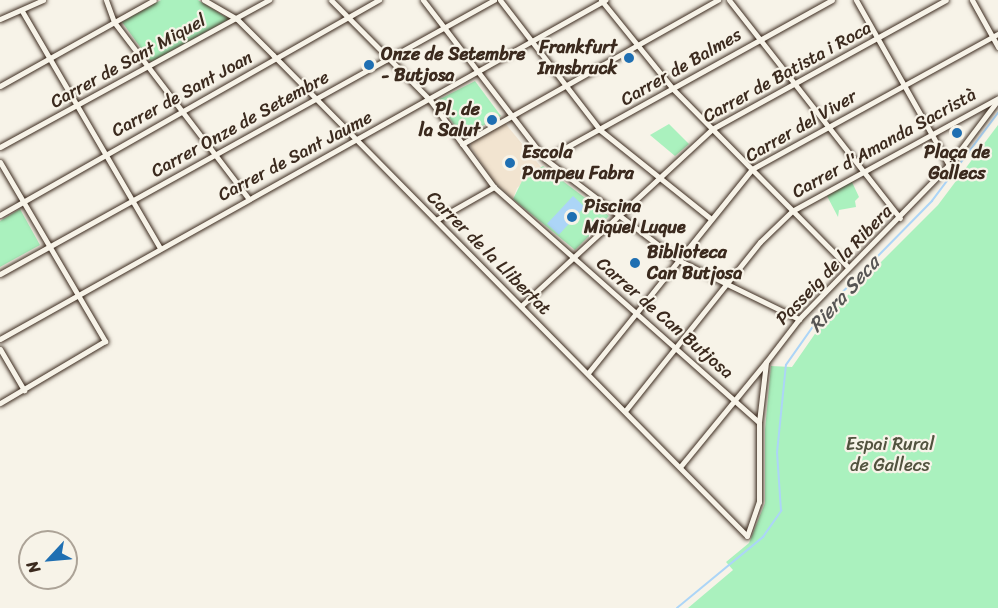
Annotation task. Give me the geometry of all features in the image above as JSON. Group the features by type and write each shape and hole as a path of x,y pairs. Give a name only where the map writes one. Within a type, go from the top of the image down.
{"street":[{"path":"0,19 22,12 43,0"},
{"path":"106,0 114,22 248,198"},
{"path":"0,86 154,0"},
{"name":"Carrer de la Llibertat","path":"204,0 237,19 747,536 759,502 759,422"},
{"name":"Carrer de Sant Miquel","path":"0,147 269,0"},
{"name":"Carrer de Can Butjosa","path":"331,0 391,58 430,100 494,187 759,422"},
{"name":"Carrer de Sant Joan","path":"0,214 182,109 379,0"},
{"path":"423,0 510,117 545,159 678,260 799,319"},
{"name":"Carrer Onze de Setembre","path":"0,274 494,0"},
{"path":"500,0 600,130 711,219"},
{"path":"462,144 718,0"},
{"path":"729,0 900,218"},
{"name":"Carrer de Balmes","path":"545,159 832,0"},
{"path":"856,0 949,165"},
{"name":"Carrer de Batista i Roca","path":"522,306 712,129 946,0"},
{"path":"972,0 995,35 998,47"},
{"path":"602,1 634,46 848,267"},
{"name":"Carrer de Sant Jaume","path":"0,339 248,198 356,142 602,1"},
{"path":"22,12 160,248"},
{"name":"Carrer del Viver","path":"588,373 752,169 995,35"},
{"name":"Carrer d'Amanda Sacristà","path":"625,411 760,242 792,211 998,99"},
{"name":"Passeig de la Ribera","path":"680,467 799,319 848,267 900,218 949,165 998,99"},
{"path":"986,104 991,110"},
{"path":"0,162 105,341 0,403"},
{"path":"436,220 494,187"},
{"path":"0,348 24,390"},
{"path":"759,422 766,362"}],"shaded area":[{"name":"Escola Pompeu Fabra","path":"505,123 541,167 517,188 513,199 494,182 471,147 471,143"}],"green space":[{"path":"161,0 198,0 229,19 151,62 122,22"},
{"path":"475,81 501,116 462,137 438,100"},
{"path":"669,124 689,144 675,156 650,135"},
{"name":"Espai Rural de Gallecs","path":"998,125 998,608 688,608 733,570 726,562 749,543 765,503 765,429 771,366 792,367 828,315 938,205"},
{"name":"Piscina Miquel Luque","path":"543,166 609,216 575,250 513,199 523,179"},
{"path":"852,182 859,197 855,201 856,207 839,210 838,217 827,196"},
{"path":"20,209 40,245 0,267 0,221"}],"water":[{"path":"573,196 585,207 559,235 547,224"}],"waterway":[{"name":"Riera Seca","path":"677,608 763,537 781,511 777,453 786,365 824,311 932,201 998,113"}],"place":[{"name":"Frankfurt Innsbruck","path":"629,58"},
{"name":"Onze de Setembre - Butjosa","path":"369,65"},
{"name":"Pl. de la Salut","path":"492,120"},
{"name":"Plaça de Gallecs","path":"957,133"},
{"name":"Escola Pompeu Fabra","path":"510,163"},
{"name":"Piscina Miquel Luque","path":"572,217"},
{"name":"Biblioteca Can Butjosa","path":"635,263"}]}
